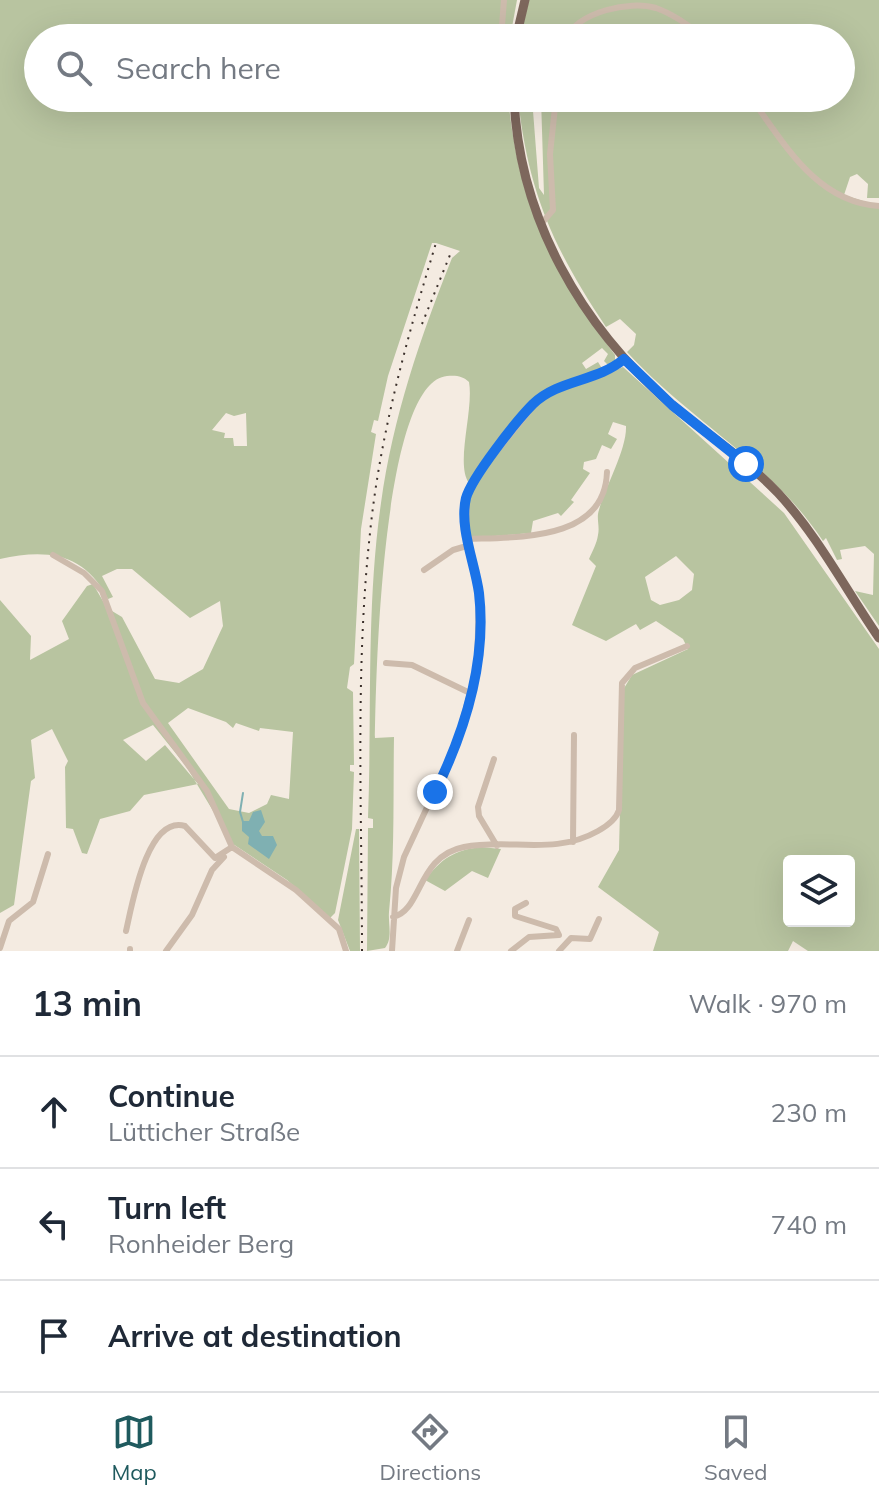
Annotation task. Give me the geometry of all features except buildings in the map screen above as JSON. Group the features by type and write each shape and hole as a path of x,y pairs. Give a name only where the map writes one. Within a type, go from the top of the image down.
{"main road":[{"path":"519,24 525,0"},
{"path":"516,112 523,167 541,224 579,300 624,359 672,405 778,493 807,528 879,638"}],"street":[{"path":"502,24 504,0"},
{"path":"578,24 582,20 643,5 668,13 684,24"},
{"path":"541,224 553,210 550,154 554,112"},
{"path":"760,112 785,150 803,169 843,196 864,205 879,206"},
{"path":"392,951 393,917 404,857 443,776 472,694 480,627 479,595 465,510 471,486 530,408 549,391 601,374 624,359"},
{"path":"424,570 469,542 529,535 580,522 598,506 607,472"},
{"path":"53,555 84,573 102,591 143,703 207,791 232,847 288,883 324,915 339,929 346,951"},
{"path":"393,917 406,911 437,859 462,848 545,847 573,842 594,833 618,815 620,696 624,679 635,668 687,646"},
{"path":"386,663 412,665 472,694"},
{"path":"573,842 574,735"},
{"path":"494,759 478,807 479,816 497,846"},
{"path":"126,931 146,860 164,831 182,824 196,833 211,857 226,854"},
{"path":"166,951 197,906 212,870 232,847"},
{"path":"0,948 9,921 33,902 48,854"},
{"path":"511,951 529,937 559,935 556,929 515,916 515,909 526,903"},
{"path":"559,951 571,938 590,939 599,919"},
{"path":"457,951 469,920"}],"green space":[{"path":"0,0 517,0 513,24 24,24 24,112 510,112 520,172 542,235 573,294 615,355 615,361 608,365 604,361 608,354 602,348 582,363 586,369 598,362 603,370 560,384 537,397 469,483 465,474 464,450 469,382 459,376 447,376 425,391 408,427 395,479 377,659 375,738 394,737 390,935 385,948 367,951 368,828 373,828 373,819 368,818 370,660 376,542 386,471 409,378 452,258 460,251 432,243 388,376 378,421 374,420 371,432 376,434 361,529 354,664 350,667 347,688 353,692 354,765 350,765 350,771 354,772 352,829 335,913 330,918 287,880 233,844 197,784 144,795 130,811 100,819 87,854 82,853 73,829 66,828 65,767 68,761 52,729 31,740 35,778 31,781 14,905 0,913 0,600 31,636 30,660 69,639 62,621 87,586 93,584 107,608 122,617 155,679 179,683 203,669 223,626 220,601 190,618 132,569 117,569 102,576 113,597 108,599 98,583 75,563 48,555 0,559","holes":["226,413 234,416 246,413 247,446 234,446 233,438 224,438 225,433 212,430","188,708 226,722 233,728 236,723 259,731 260,728 293,732 289,799 271,795 267,804 249,813 229,809 168,723","153,725 194,779 165,745 146,761 123,740"]},
{"path":"529,0 879,0 879,198 867,198 868,184 857,174 850,177 844,195 879,206 879,626 855,591 873,595 874,554 865,546 840,550 842,559 837,560 826,538 823,541 778,487 677,400 627,352 634,345 636,334 620,319 606,327 572,272 546,219 529,163 520,112 533,112 539,188 544,195 541,112 855,112 855,24 523,24"},
{"path":"623,367 784,513 879,649 879,951 808,951 793,941 788,951 653,951 659,932 598,887 619,850 623,690 632,675 688,649 683,639 656,621 640,630 636,624 606,641 572,625 596,566 589,559 597,538 598,513 620,456 626,426 613,422 608,434 617,439 611,449 602,445 596,459 584,462 583,469 590,473 571,500 574,502 561,516 558,513 533,521 531,533 471,538 469,499 483,473 535,407 562,390","holes":["676,556 694,574 692,590 679,600 660,605 651,600 645,577"]},
{"path":"356,829 359,829 360,951 350,951 338,920"},
{"path":"481,847 501,849 488,878 472,871 445,891 425,880 449,857 463,850"}],"water":[{"path":"261,810 265,822 259,831 262,836 273,836 277,845 269,859 248,844 249,837 242,831 242,821 249,821 253,812"}],"waterway":[{"path":"243,793 240,812 243,822"}],"railway":[{"path":"362,951 361,689 370,533 380,459 396,386 436,243"},
{"path":"422,324 452,250"}],"route":[{"path":"435,792 459,735 477,668 479,595 466,529 467,496 475,478 530,408 549,391 601,374 624,359 672,405 746,464"}]}
